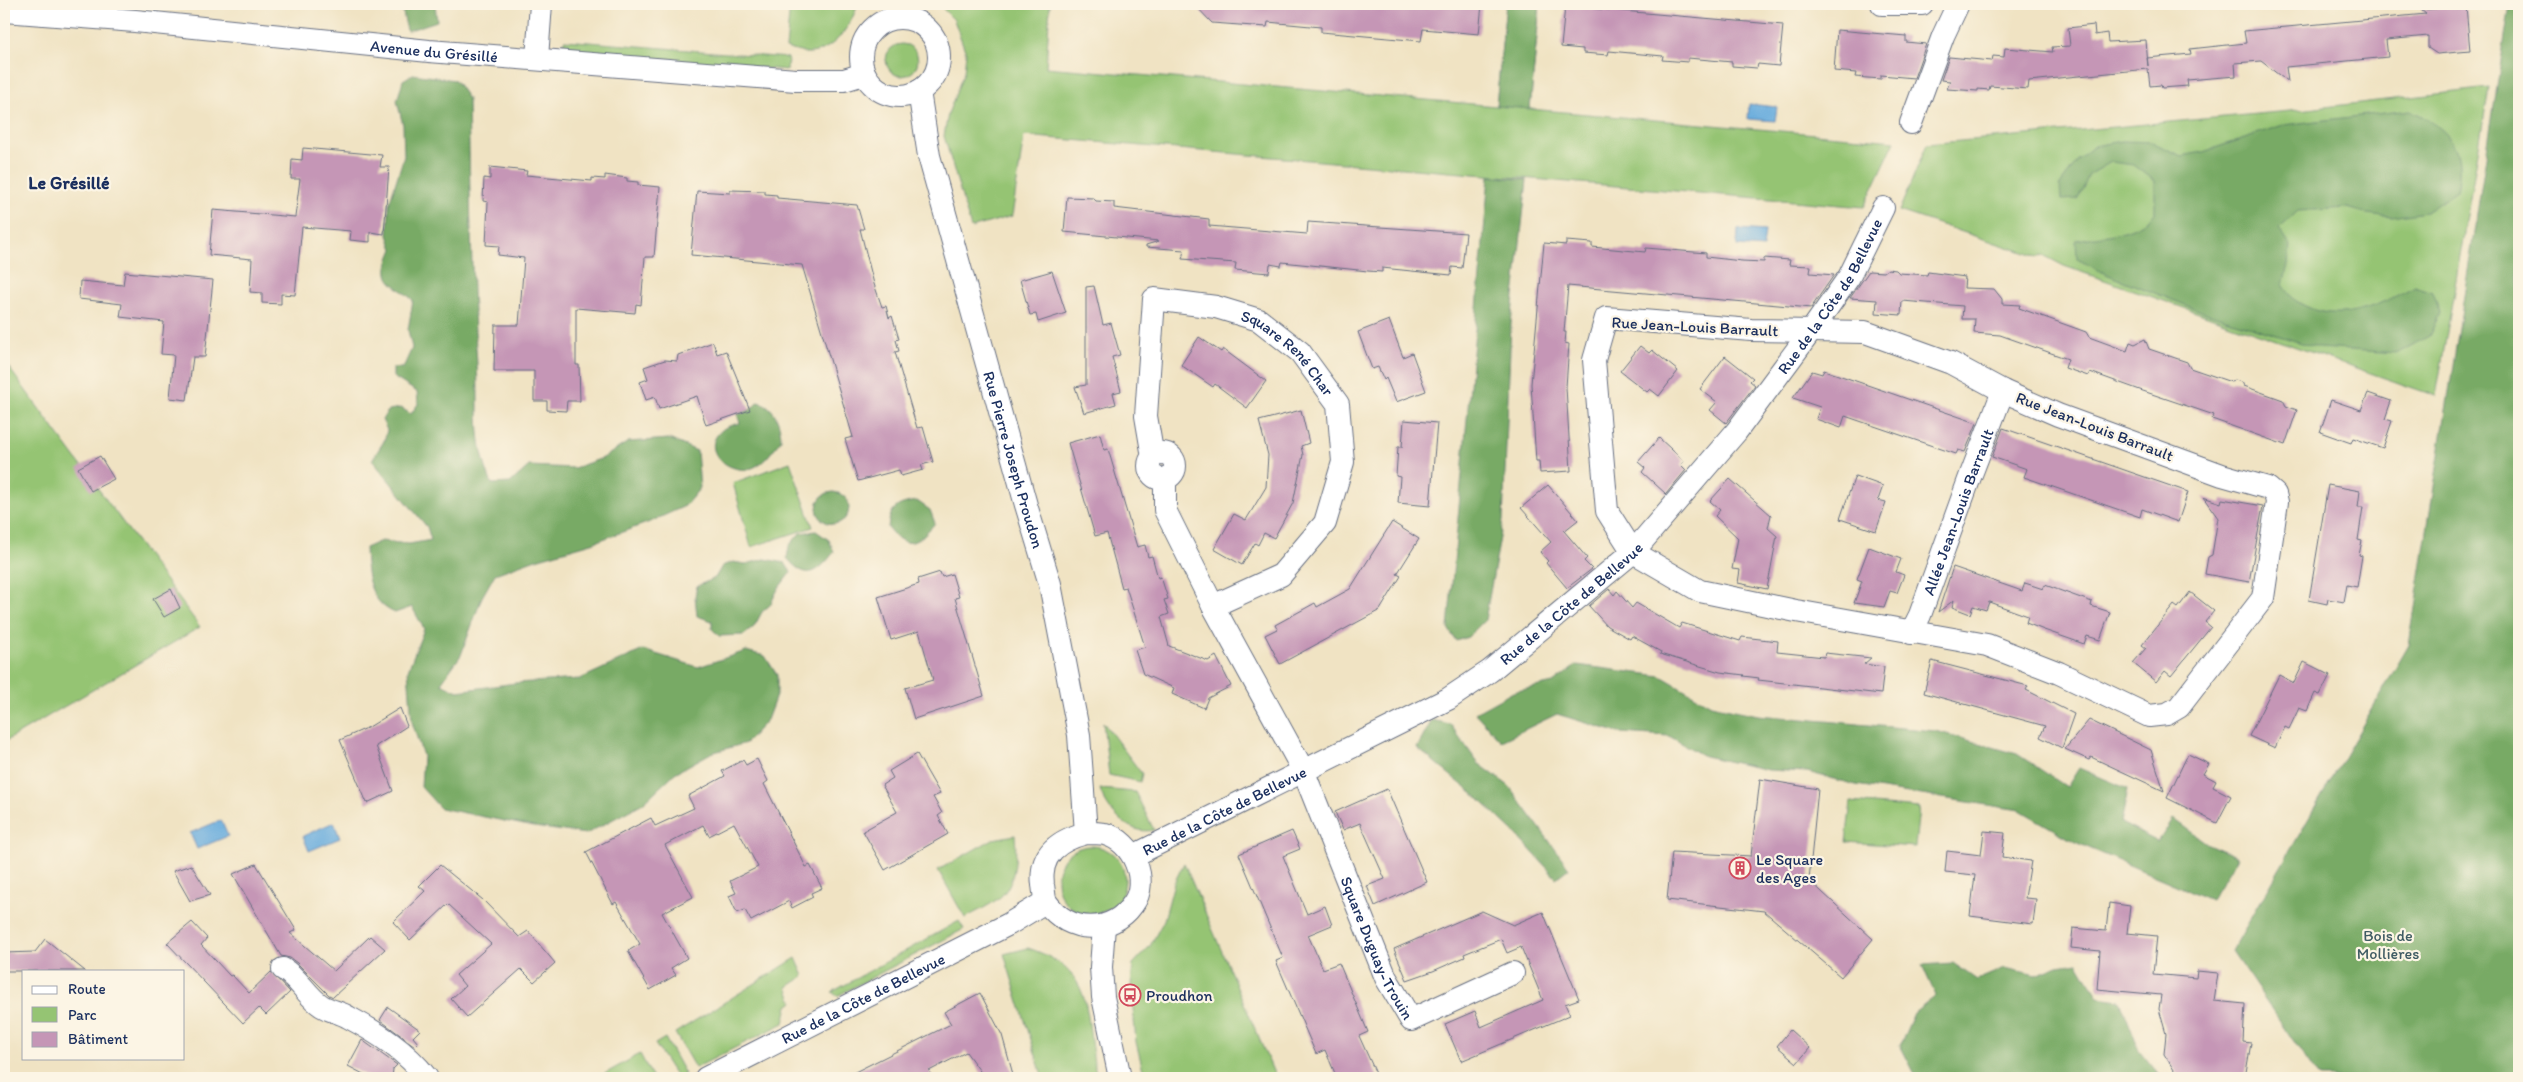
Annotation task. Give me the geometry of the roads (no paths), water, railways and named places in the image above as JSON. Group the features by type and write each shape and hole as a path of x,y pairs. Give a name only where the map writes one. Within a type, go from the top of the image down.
{"street":[{"path":"537,58 541,4"},
{"path":"1882,4 1922,4"},
{"path":"1911,123 1932,63 1958,4"},
{"name":"Avenue du Grésillé","path":"4,11 135,21 429,50 796,80 844,80 864,74"},
{"path":"897,11 907,19 920,24 928,30 939,52 938,66 932,80 919,91 905,97 891,96 872,85 864,74 861,52 864,42 871,31 897,11"},
{"name":"Rue Pierre Joseph Proudon","path":"919,91 929,156 1026,505 1050,584 1079,735 1086,833"},
{"name":"Rue de la Côte de Bellevue","path":"1133,856 1448,699 1490,671 1633,552 1736,432 1811,331 1849,277 1882,208"},
{"name":"Square René Char","path":"1213,606 1281,575 1325,523 1343,462 1338,404 1300,352 1259,320 1216,307 1154,299 1146,416 1154,457 1150,465 1151,473 1157,478 1165,479 1166,510 1213,606 1303,770"},
{"name":"Rue Jean-Louis Barrault","path":"1606,318 1751,330 1811,331 1865,332 1950,363 2003,391 2058,415 2222,475 2268,488 2275,494 2277,502 2263,598 2179,707 2167,714 2149,716 2059,673 1987,645 1911,633 1700,591 1633,552 1607,511 1594,360 1606,318"},
{"name":"Allée Jean-Louis Barrault","path":"1911,633 1920,615 2003,391"},
{"name":"Square Duguay-Trouin","path":"1303,770 1386,978 1411,1020 1513,973"},
{"path":"1086,833 1106,834 1119,842 1133,856 1141,874 1137,899 1125,916 1104,926 1080,927 1062,918 1046,902 1042,876 1048,855 1067,838 1086,833"},
{"name":"Rue de la Côte de Bellevue","path":"717,1076 1009,924 1046,902"},
{"path":"1104,926 1101,967 1103,997 1120,1078"},
{"path":"283,970 292,975 322,1006 346,1016 398,1048 414,1062 427,1078"}],"water":[{"path":"1749,104 1777,107 1775,121 1748,119"},
{"path":"1738,229 1765,231 1763,248 1737,246"},
{"path":"221,820 228,836 197,849 190,833"},
{"path":"334,822 340,838 309,851 303,836"}],"place":[{"name":"Le Square des Ages","path":"1740,868"},
{"name":"Proudhon","path":"1130,995"}],"district":[{"name":"Le Grésillé","path":"69,183"}],"park label":[{"name":"Bois de Mollières","path":"2388,944"}]}
